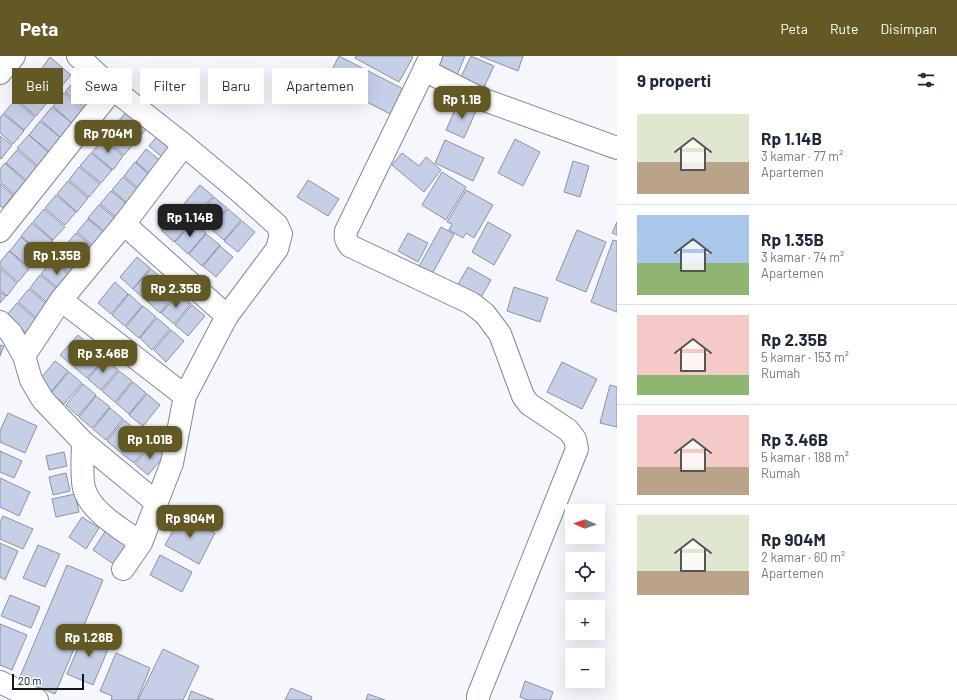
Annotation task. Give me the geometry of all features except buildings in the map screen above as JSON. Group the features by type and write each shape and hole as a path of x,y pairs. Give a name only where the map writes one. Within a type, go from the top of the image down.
{"street":[{"path":"0,73 14,56"},
{"path":"78,56 91,68"},
{"path":"478,700 481,688 577,449 575,439 568,430 529,404 523,396 500,334 485,314 471,303 350,246 345,237 346,231 388,147 427,63 479,98 617,148"},
{"path":"0,231 101,104"},
{"path":"123,569 140,542 172,463 185,396 227,316 277,249 281,234 277,225 239,191 132,104"},
{"path":"24,356 61,300 124,224 184,146"},
{"path":"124,224 227,316"},
{"path":"61,300 185,396"},
{"path":"0,322 11,333 24,356 31,380 43,400 83,442 157,503"},
{"path":"83,442 83,487 89,502 96,510 140,542"},
{"path":"0,682 36,700"}]}
